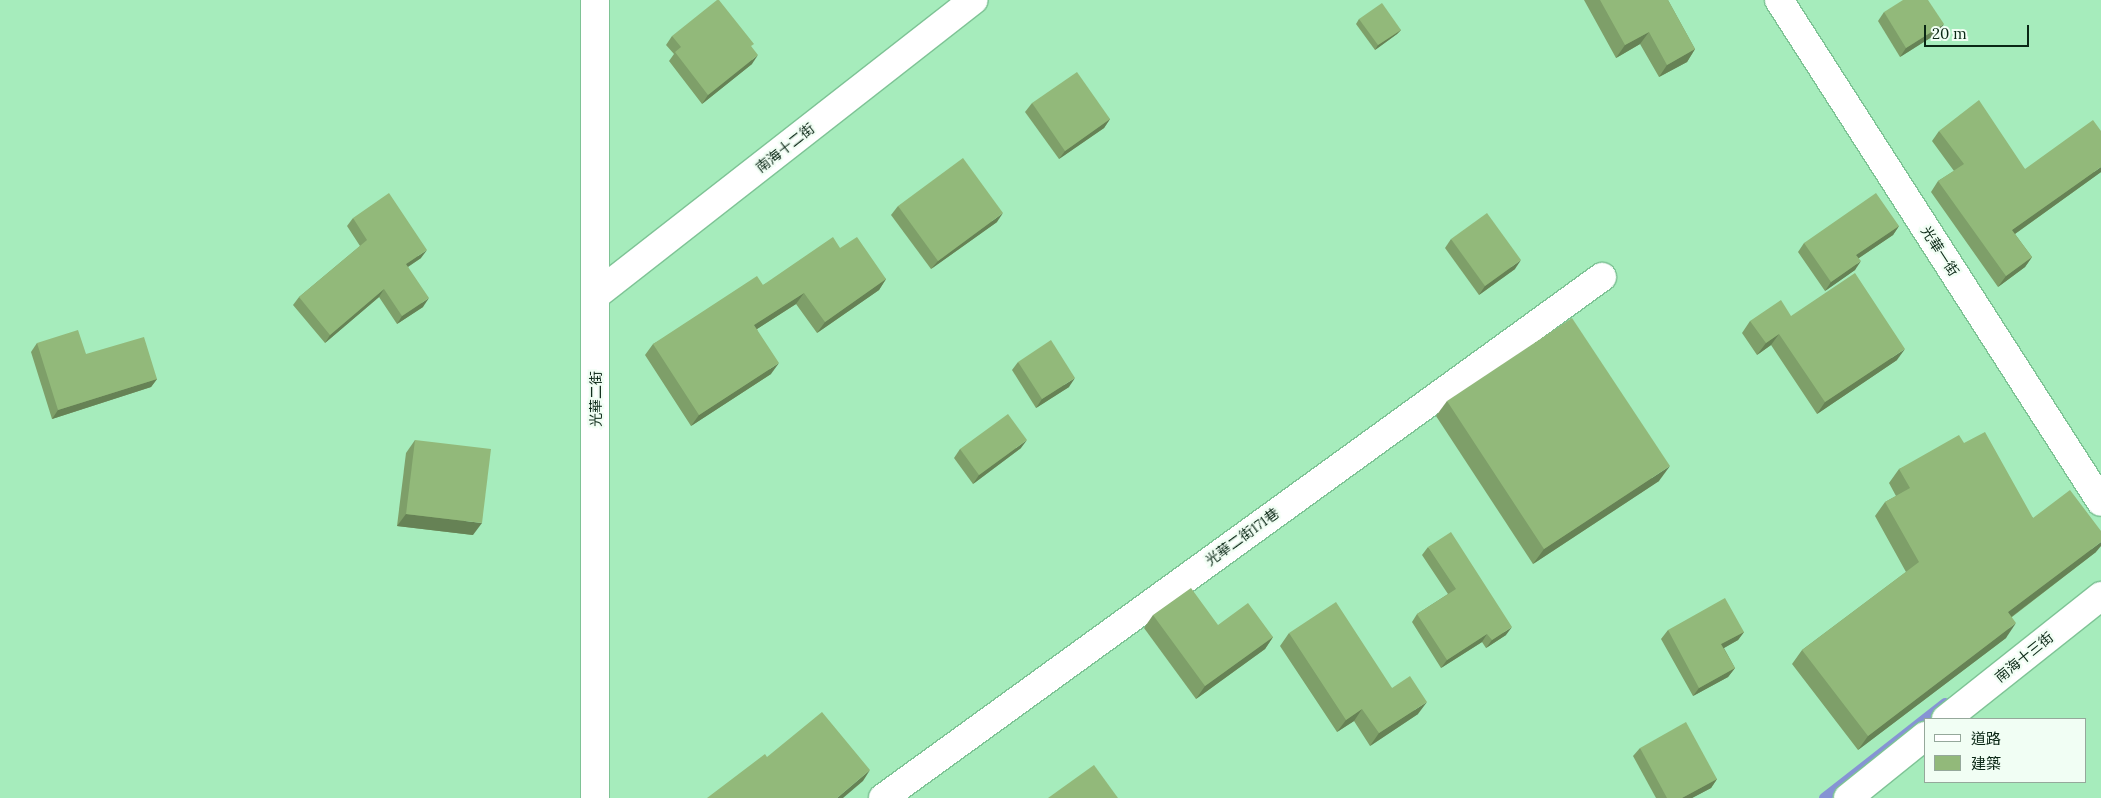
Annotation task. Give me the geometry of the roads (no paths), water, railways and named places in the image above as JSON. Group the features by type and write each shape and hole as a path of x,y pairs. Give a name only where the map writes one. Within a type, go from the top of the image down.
{"street":[{"name":"光華二街","path":"595,0 595,798"},
{"name":"南海十二街","path":"596,295 974,0"},
{"name":"光華一街","path":"1779,0 2101,502"},
{"name":"光華二街171巷","path":"883,798 1602,277"},
{"name":"南海十三街","path":"1947,718 2101,596"},
{"path":"1848,798 1924,737"}],"waterway":[{"path":"1926,718 1945,703"},
{"path":"1824,798 1924,719"}]}
